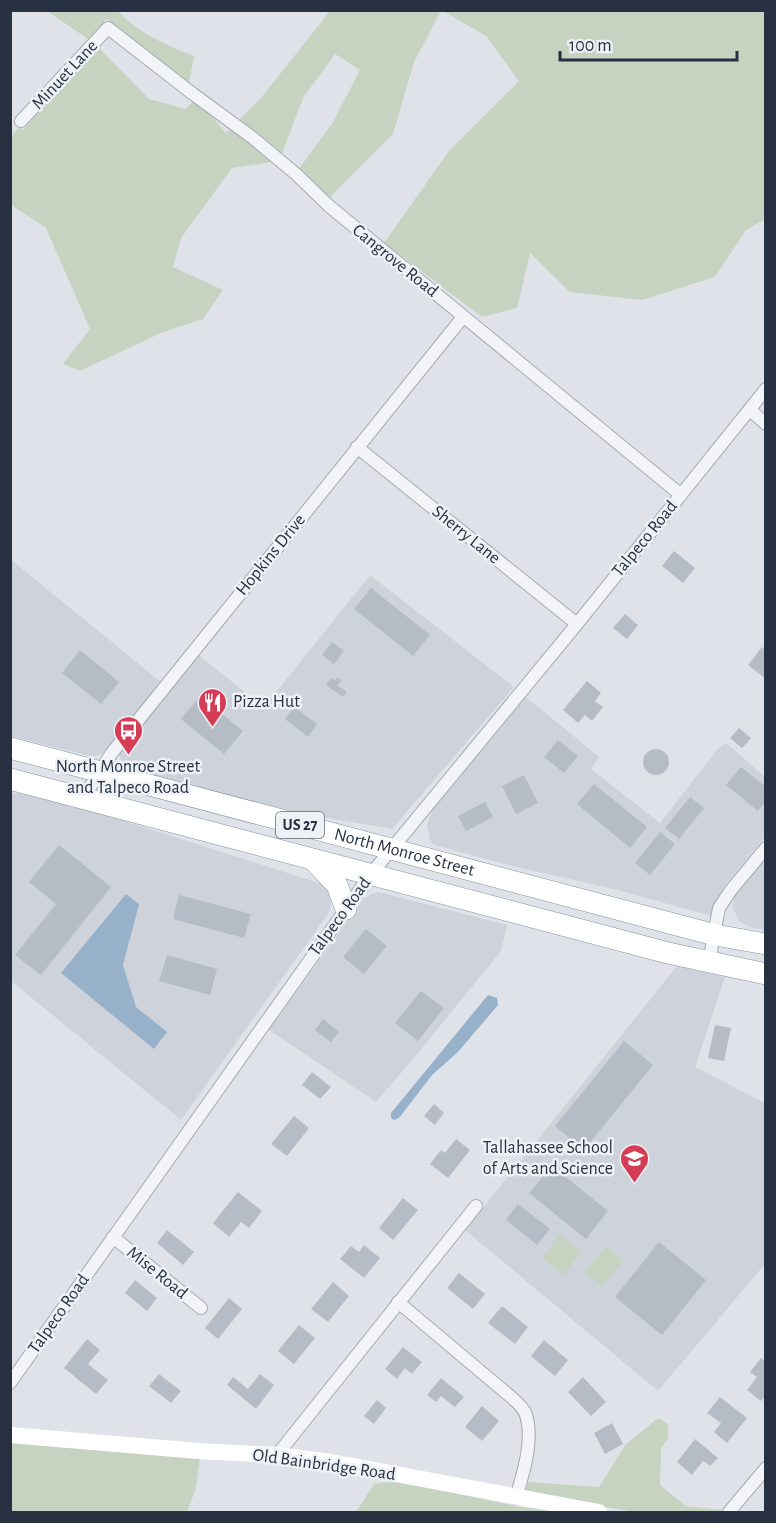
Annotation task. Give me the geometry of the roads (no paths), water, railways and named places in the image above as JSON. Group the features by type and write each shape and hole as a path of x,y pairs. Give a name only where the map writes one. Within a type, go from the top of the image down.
{"highway":[{"name":"North Monroe Street","path":"10,748 715,935 765,945"},
{"name":"North Monroe Street","path":"10,779 709,962 765,974"},
{"path":"312,858 337,885 346,909"}],"main road":[{"name":"Old Bainbridge Road","path":"10,1435 198,1451 277,1455 331,1462 599,1512"}],"street":[{"name":"Minuet Lane","path":"21,121 108,28"},
{"name":"Cangrove Road","path":"108,28 253,138 296,174 328,206 681,495"},
{"name":"Hopkins Drive","path":"83,798 111,754 464,317"},
{"name":"Talpeco Road","path":"10,1383 371,874 577,624 765,389"},
{"path":"750,410 765,424"},
{"name":"Sherry Lane","path":"357,447 577,624"},
{"path":"709,962 719,908 765,848"},
{"path":"277,1455 476,1206"},
{"name":"Mise Road","path":"113,1237 201,1308"},
{"path":"398,1302 511,1397 526,1413 527,1461 516,1498"},
{"path":"729,1512 765,1468"}],"water":[{"path":"126,894 139,904 123,965 136,1007 167,1032 154,1049 61,973"},
{"path":"488,995 497,998 498,1005 458,1052 432,1075 399,1118 394,1120 391,1118 391,1113"}],"place":[{"name":"Pizza Hut","path":"212,728"},
{"name":"North Monroe Street and Talpeco Road","path":"128,756"},
{"name":"Tallahassee School of Arts and Science","path":"634,1184"}]}
